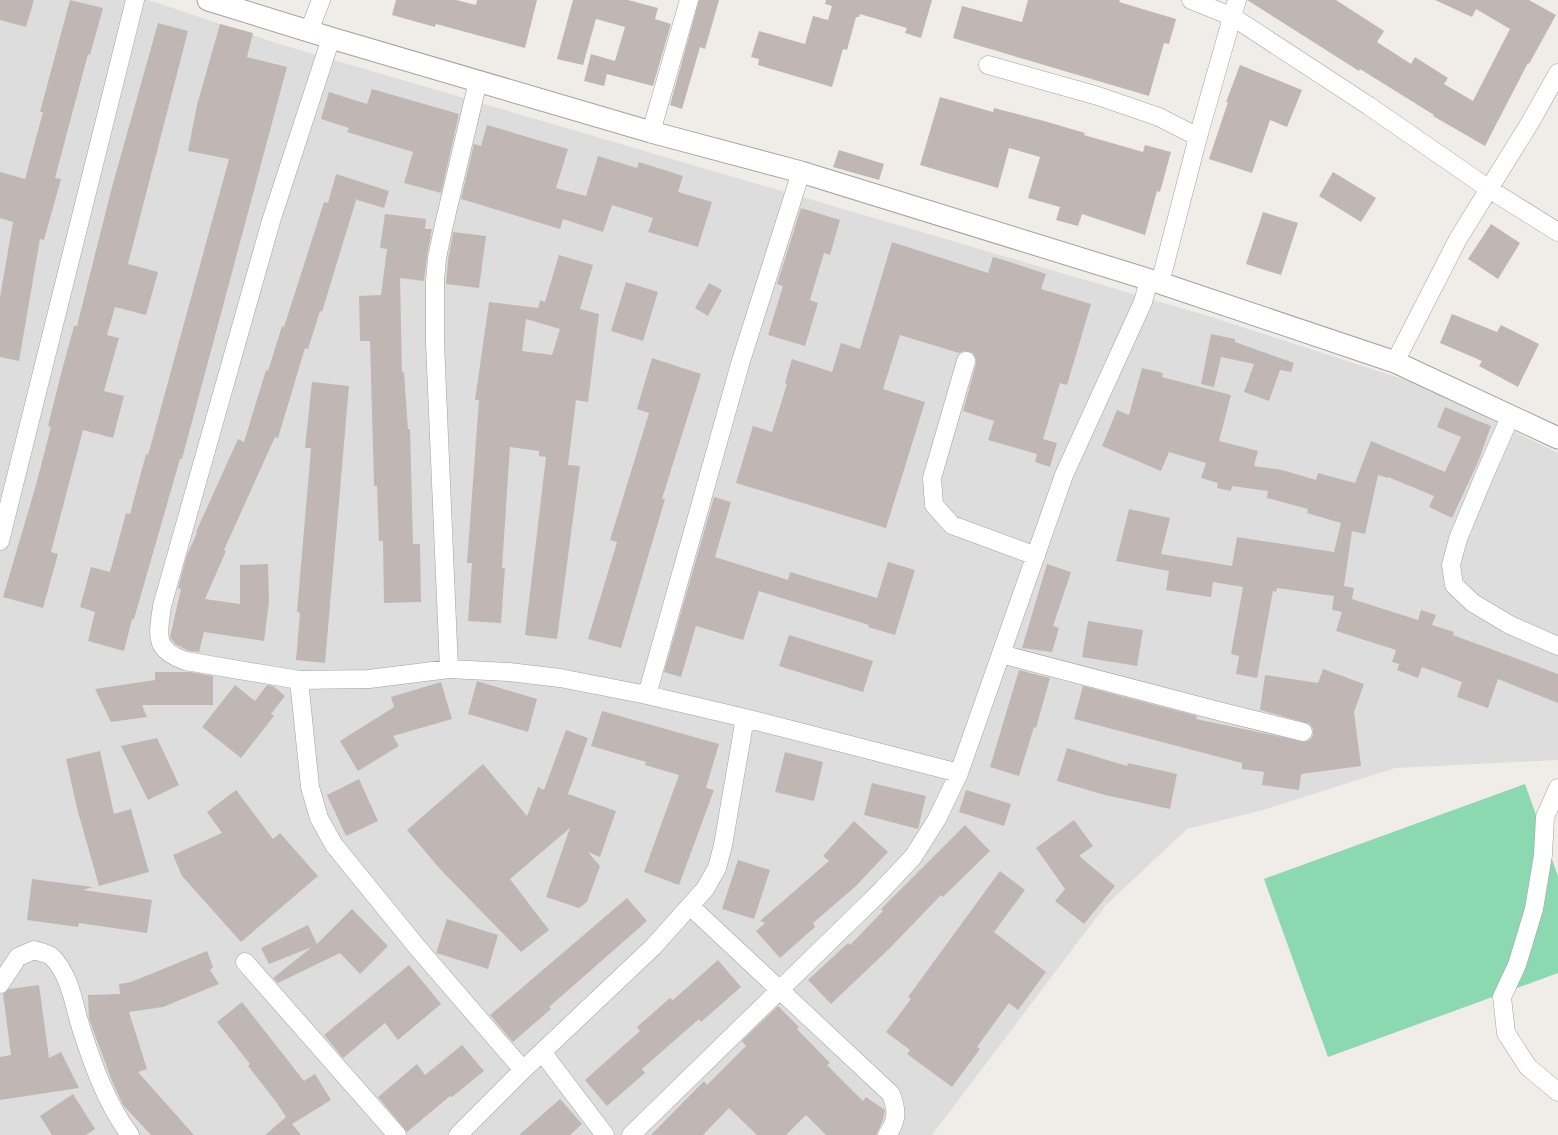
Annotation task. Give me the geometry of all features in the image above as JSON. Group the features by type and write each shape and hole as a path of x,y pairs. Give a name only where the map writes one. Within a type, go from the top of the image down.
{"street":[{"path":"0,541 135,0"},
{"path":"208,0 652,132 801,172 1155,282 1395,362 1558,438"},
{"path":"309,31 321,0"},
{"path":"652,132 689,0"},
{"path":"1191,0 1235,8 1369,106 1489,189 1558,232"},
{"path":"631,1135 879,893 913,857 937,819 959,773 1064,475 1142,302 1155,282 1235,8"},
{"path":"331,38 271,221 162,606 159,630 162,647 172,657 186,661 298,680 369,679 449,669 509,672 560,678 647,694 959,773"},
{"path":"988,64 1106,99 1158,117 1198,137"},
{"path":"1395,362 1458,239 1558,72"},
{"path":"449,669 435,343 435,281 437,258 443,229 478,81"},
{"path":"647,694 740,364 801,172"},
{"path":"966,361 932,478 934,506 952,525 1036,556"},
{"path":"1511,415 1458,539 1451,564 1454,585 1472,604 1510,625 1558,646"},
{"path":"1001,654 1303,732"},
{"path":"298,680 310,787 318,818 334,845 399,925 523,1070"},
{"path":"458,1135 523,1070 653,947 705,890 717,868 724,845 745,718"},
{"path":"1558,788 1546,817 1543,855 1534,909 1516,965 1502,997 1506,1033 1528,1066 1558,1092"},
{"path":"690,906 891,1094 897,1110 887,1135"},
{"path":"0,984 18,957 34,950 51,956 66,978 102,1088 130,1135"},
{"path":"245,962 398,1135"},
{"path":"542,1052 605,1135"}],"shaded area":[{"path":"0,0 146,0 155,2 276,43 1205,315 1418,384 1558,453 1558,760 1395,768 1263,810 1187,829 1105,906 932,1135 0,1135"}],"green space":[{"path":"1525,784 1558,876 1558,973 1328,1057 1264,879"}],"building":[{"path":"0,0 34,0 26,27 0,20"},
{"path":"70,0 103,8 90,55 88,54 55,178 61,179 44,240 40,239 19,361 0,357 0,297 13,222 0,218 0,172 25,179 43,112 40,112"},
{"path":"396,0 456,0 476,5 477,0 537,0 525,48 436,24 435,27 392,15"},
{"path":"573,0 628,0 658,8 655,19 671,24 653,86 607,74 604,86 584,81 591,54 615,61 625,27 596,19 583,65 557,59"},
{"path":"699,0 719,0 705,49 700,47 682,109 670,105"},
{"path":"826,0 932,0 921,38 905,33 907,28 860,14 859,17 856,17 847,50 843,49 832,87 758,65 759,59 751,57 759,31 805,44 813,16 828,20 832,6 825,4"},
{"path":"1028,0 1120,0 1119,2 1176,19 1169,44 1164,43 1149,96 953,38 962,6 1022,22"},
{"path":"1247,0 1336,0 1384,31 1377,42 1411,64 1415,57 1448,78 1444,84 1473,101 1510,29 1476,9 1472,17 1435,0 1529,0 1556,15 1528,63 1485,146 1433,116 1360,69 1359,71"},
{"path":"158,23 188,31 128,264 158,272 146,315 115,307 107,335 119,338 104,391 124,396 113,438 83,430 51,552 58,554 43,608 3,597 36,485 51,427 48,426 61,374 74,326 77,326 112,187"},
{"path":"220,24 253,33 247,57 287,67 182,459 180,459 124,651 88,641 95,612 80,607 91,567 110,572 126,513 130,514 229,159 188,151 197,105"},
{"path":"1240,65 1302,90 1287,127 1270,120 1252,173 1209,159 1228,102 1226,102"},
{"path":"372,89 459,114 441,193 404,183 413,152 347,132 349,128 321,119 329,92 367,104"},
{"path":"940,97 993,112 994,108 1044,121 1143,152 1145,145 1171,152 1160,192 1157,191 1145,235 1082,214 1078,226 1056,220 1060,207 1028,198 1040,157 1009,148 998,188 920,165"},
{"path":"487,125 568,149 556,188 586,196 598,156 637,168 639,162 683,176 678,192 712,202 698,247 648,232 653,218 612,205 603,232 563,219 560,229 461,199 474,144 481,146"},
{"path":"839,150 884,164 879,180 833,167"},
{"path":"1333,172 1376,198 1361,222 1319,196"},
{"path":"336,174 389,191 384,208 357,200 357,197 322,312 320,311 308,349 305,348 278,438 275,437 224,550 226,551 205,599 240,604 240,565 268,564 269,602 264,641 204,632 199,652 189,651 175,644 170,637 181,589 178,588 187,555 238,439 244,442 266,370 268,371 282,326 284,327 324,202 328,203"},
{"path":"801,208 840,220 830,255 824,253 810,300 818,303 805,346 768,335 783,286 777,284"},
{"path":"1263,212 1298,223 1281,275 1246,264"},
{"path":"385,214 426,219 425,229 432,229 424,281 400,278 402,372 404,372 408,429 410,429 413,544 420,544 421,602 384,603 383,541 379,541 377,486 374,486 370,341 360,341 359,296 381,295 387,249 380,248"},
{"path":"1491,224 1520,243 1498,279 1468,259"},
{"path":"453,232 486,236 479,288 446,284"},
{"path":"892,242 988,273 993,257 1010,262 1046,274 1041,289 1091,304 1067,385 1060,383 1043,439 1057,443 1050,467 1035,462 1037,454 988,440 994,421 963,411 976,364 973,353 964,351 959,353 900,335 883,389 925,402 886,528 736,483 753,426 772,432 787,384 785,383 792,359 832,372 841,343 860,349"},
{"path":"559,255 593,265 580,309 599,314 588,402 576,400 568,465 580,466 557,639 525,635 546,457 539,456 539,451 510,447 502,568 505,568 501,623 468,621 472,563 467,563 479,400 475,400 489,302 538,308 540,300 545,302","holes":["526,319 560,329 552,355 522,351"]},
{"path":"626,282 658,292 643,341 611,331"},
{"path":"709,283 722,290 708,316 695,308"},
{"path":"1452,314 1497,332 1501,325 1539,344 1518,387 1479,366 1482,361 1440,343"},
{"path":"1211,334 1235,339 1235,342 1294,363 1291,372 1280,370 1269,401 1244,392 1254,364 1221,357 1214,387 1201,384"},
{"path":"652,358 701,374 662,499 665,499 621,648 588,639 617,542 610,540 649,413 637,409"},
{"path":"1142,368 1163,373 1162,377 1231,395 1219,441 1258,451 1254,466 1282,470 1316,480 1318,473 1355,483 1371,441 1445,472 1461,437 1437,427 1445,407 1491,426 1478,462 1452,518 1429,507 1434,496 1388,477 1378,475 1365,534 1352,531 1344,586 1354,588 1352,599 1418,620 1421,610 1436,615 1432,625 1454,632 1453,635 1558,674 1558,703 1498,679 1488,708 1457,697 1462,682 1422,667 1418,678 1397,670 1399,664 1392,662 1396,650 1336,631 1342,612 1332,610 1334,596 1277,588 1276,592 1273,591 1257,678 1236,674 1239,656 1231,654 1243,587 1213,582 1211,597 1166,590 1169,571 1116,561 1129,509 1170,518 1161,554 1232,566 1237,537 1334,552 1341,523 1307,513 1308,509 1267,498 1268,491 1232,486 1231,491 1217,488 1218,483 1201,478 1206,463 1169,452 1161,471 1102,446 1117,410 1129,415"},
{"path":"312,382 349,386 325,663 296,660 300,613 297,612 311,448 305,448"},
{"path":"714,497 731,502 715,557 788,580 790,572 877,598 888,562 915,570 895,635 868,627 869,625 759,591 743,640 696,626 681,677 664,672"},
{"path":"1047,564 1071,572 1053,626 1059,628 1052,652 1022,648"},
{"path":"1088,621 1143,630 1137,666 1082,657"},
{"path":"789,635 873,661 863,692 779,666"},
{"path":"1323,669 1364,684 1354,712 1361,766 1301,774 1299,790 1262,785 1264,772 1242,769 1242,763 1074,719 1083,686 1197,716 1196,719 1305,742 1311,739 1313,734 1310,724 1260,710 1265,675 1318,683"},
{"path":"1019,670 1050,678 1036,728 1034,727 1019,776 990,767"},
{"path":"155,672 190,672 213,676 213,705 142,705 147,717 111,722 95,689 155,680"},
{"path":"477,681 537,699 528,732 468,714"},
{"path":"441,682 452,719 393,736 399,746 358,771 340,741 394,707 391,697"},
{"path":"235,685 255,701 267,685 273,686 285,696 271,714 274,716 241,758 202,727"},
{"path":"602,711 719,744 706,788 714,790 679,885 644,872 679,775 645,765 646,762 591,746"},
{"path":"566,730 588,738 568,794 616,811 600,857 588,852 600,866 587,902 579,908 546,897 570,828 510,879 549,930 521,952 440,869 407,830 483,764 527,816 538,787 544,790"},
{"path":"157,738 179,785 148,800 121,746"},
{"path":"1067,748 1127,766 1128,763 1177,774 1170,809 1105,795 1057,781"},
{"path":"100,751 114,814 131,809 149,872 99,886 78,812 66,759"},
{"path":"785,752 823,762 814,801 775,792"},
{"path":"359,779 378,821 346,836 327,795"},
{"path":"872,783 926,796 918,829 864,815"},
{"path":"236,790 273,839 280,833 318,876 241,942 182,876 173,855 222,833 207,812"},
{"path":"966,790 1011,804 1004,826 959,812"},
{"path":"1074,820 1093,846 1079,856 1115,886 1084,924 1055,901 1065,889 1036,848"},
{"path":"854,821 888,852 856,886 813,923 815,927 780,958 756,931 765,923 760,921 829,861 823,856"},
{"path":"965,825 990,851 943,897 941,895 890,948 831,1004 808,980 848,943 850,945 883,911 881,909"},
{"path":"738,860 770,870 754,919 722,909"},
{"path":"1000,871 1025,890 994,932 1046,972 1018,1010 1009,1003 977,1047 980,1049 952,1087 907,1054 910,1050 886,1032 911,999 908,997"},
{"path":"32,879 93,887 83,890 152,900 147,933 79,923 78,927 27,920"},
{"path":"627,898 647,921 549,1007 551,1009 513,1042 490,1015"},
{"path":"352,909 388,946 360,974 340,953 278,983 273,978 312,947 269,964 261,948 308,925 317,944"},
{"path":"447,919 498,935 488,969 436,953"},
{"path":"207,951 213,967 210,970 219,984 163,1007 129,1012 147,1069 138,1072 194,1135 151,1135 123,1105 112,1081 89,1019 88,995 120,994 119,984 131,982"},
{"path":"718,960 741,987 701,1022 699,1019 642,1069 645,1073 607,1106 585,1080 640,1031 637,1027 670,998 673,1000"},
{"path":"409,965 441,1004 398,1040 385,1023 343,1058 324,1035"},
{"path":"39,985 49,1058 61,1052 79,1088 0,1100 0,1057 11,1055 3,994 9,989"},
{"path":"242,1002 304,1081 315,1074 331,1100 292,1124 301,1135 265,1135 286,1117 248,1066 250,1064 217,1022"},
{"path":"778,1006 830,1063 827,1065 863,1101 866,1097 885,1110 883,1120 876,1135 826,1135 806,1115 786,1135 757,1135 729,1108 703,1135 651,1135 704,1081 707,1085 746,1046 742,1041"},
{"path":"462,1045 484,1071 452,1097 450,1096 407,1132 378,1097 417,1064 425,1075"},
{"path":"73,1094 95,1129 86,1135 52,1135 40,1116"},
{"path":"560,1099 582,1124 570,1135 519,1135"}]}
